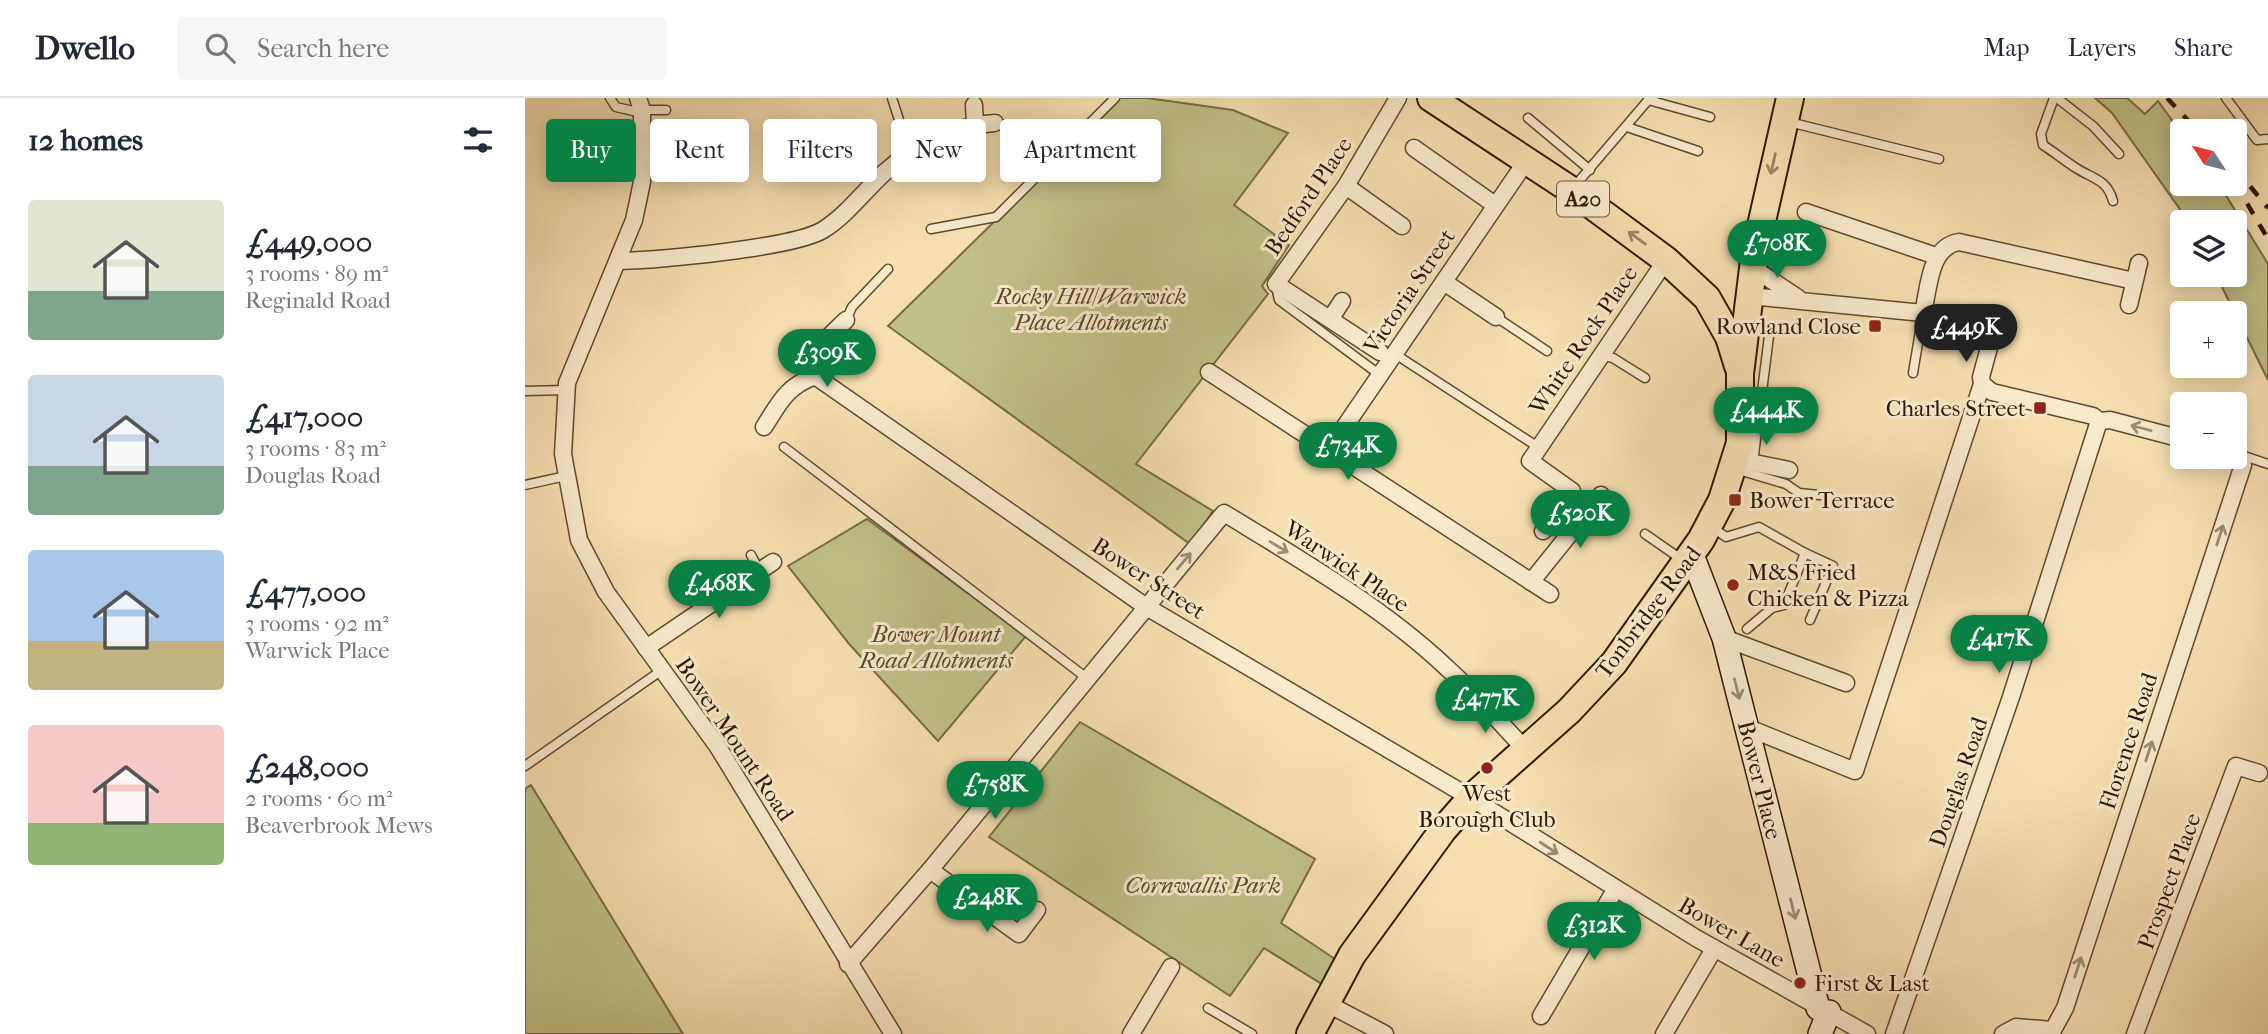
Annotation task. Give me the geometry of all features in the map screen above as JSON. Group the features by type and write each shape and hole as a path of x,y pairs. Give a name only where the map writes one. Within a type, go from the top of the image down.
{"main road":[{"name":"A20","path":"1442,102 1571,190 1666,260 1707,298"},
{"name":"Tonbridge Road","path":"1310,1034 1352,954 1471,798 1569,711 1614,663 1689,559 1709,526 1740,463 1740,374 1754,263 1787,109"},
{"path":"1707,298 1723,300 1750,296"},
{"path":"1707,298 1729,337 1740,374"}],"street":[{"name":"Bedford Place","path":"1276,284 1346,186 1398,98"},
{"path":"974,105 975,119"},
{"name":"Bower Mount Road","path":"640,107 642,182 634,220 619,261 580,347 566,390 563,454 579,540 606,593 718,747 893,1034"},
{"path":"986,123 995,123"},
{"path":"1414,148 1495,205"},
{"name":"Victoria Street","path":"1330,448 1380,374 1388,353 1444,282 1527,160"},
{"path":"619,261 806,238 847,212 891,167"},
{"path":"1346,186 1402,226"},
{"path":"1806,212 1936,256"},
{"path":"1923,313 1936,256 1943,248 1959,242 2134,281"},
{"name":"White Rock Place","path":"1538,447 1666,260"},
{"path":"1754,263 1762,274 1802,300"},
{"path":"2129,305 2139,263"},
{"path":"1444,282 1496,317"},
{"path":"1276,284 1388,353"},
{"path":"1746,727 1855,771 1982,384 1981,377 1993,340 1993,333 1987,328 1923,313 1750,296"},
{"path":"1331,318 1342,301"},
{"path":"764,427 795,383 815,376 811,365 817,350 845,320"},
{"path":"1209,372 1330,448 1550,594"},
{"name":"Bower Street","path":"815,376 1145,606 1471,798"},
{"path":"1982,384 1992,391 2093,416 2099,421 2110,420 2170,436"},
{"name":"Douglas Road","path":"1894,1034 2011,697 2099,421"},
{"path":"1538,447 1530,461 1572,491 1543,531"},
{"path":"1740,463 1789,470"},
{"name":"Florence Road","path":"2055,1032 2065,1008 2234,469"},
{"path":"1531,582 1601,495"},
{"name":"Warwick Place","path":"1145,606 1224,513 1324,574 1395,625 1447,668 1525,749"},
{"name":"Bower Place","path":"1689,559 1724,638 1823,1010"},
{"path":"646,648 766,566"},
{"path":"848,964 930,870 1145,606"},
{"path":"1724,638 1846,683"},
{"name":"Prospect Place","path":"2136,1034 2236,766 2259,773"},
{"name":"Bower Lane","path":"1471,798 1615,890 1714,949 1867,1034"},
{"path":"930,870 1019,934 1037,910"},
{"path":"1541,1016 1615,890"},
{"path":"1664,1034 1714,949"},
{"path":"1131,1034 1171,967"},
{"path":"1326,1003 1385,1034"},
{"path":"1820,1034 1823,1010"},
{"path":"2003,1034 2016,1027 2055,1032"}],"lane":[{"path":"610,98 616,107 666,110"},
{"path":"892,98 899,119"},
{"path":"931,229 996,217 1115,98"},
{"path":"2113,201 2110,190 2096,176 2080,170 2043,145 2041,134 2055,98 2093,126 2119,154"},
{"path":"2226,98 2256,140 2268,139"},
{"path":"1571,190 1649,99 1710,117"},
{"path":"1787,109 1939,159"},
{"path":"1528,118 1590,170"},
{"path":"1627,127 1698,151"},
{"path":"845,320 852,307 888,269"},
{"path":"1276,284 1279,300 1380,374"},
{"path":"1913,373 1923,313"},
{"path":"1496,317 1547,351"},
{"path":"1769,336 1740,463 1786,484 1799,493 1830,496"},
{"path":"1388,353 1538,447"},
{"path":"1600,355 1613,358 1645,378"},
{"path":"525,391 566,390"},
{"path":"784,447 1088,679"},
{"path":"2247,459 2268,464"},
{"path":"525,485 566,476"},
{"path":"1709,526 1727,537 1759,527 1833,566 1810,621"},
{"path":"1645,534 1689,559"},
{"path":"1747,629 1772,608 1784,605 1805,553"},
{"path":"751,555 766,566"},
{"path":"525,766 662,670"},
{"path":"1208,1008 1252,1034"}],"green space":[{"name":"Rocky Hill/Warwick Place Allotments","path":"1120,98 1147,98 1233,110 1288,133 1234,205 1289,245 1262,286 1268,294 1136,464 1213,511 1190,544 888,326 1035,182 1161,182 1161,119 1099,119"},
{"path":"2095,98 2127,98 2145,114 2158,101 2171,119 2170,195 2112,113"},
{"path":"2171,196 2226,196 2235,210 2181,210"},
{"path":"2247,230 2268,264 2268,380 2247,338 2247,301 2229,301 2222,287 2247,287"},
{"name":"Bower Mount Road Allotments","path":"867,519 1026,636 938,741 850,645 788,566"},
{"name":"Cornwallis Park","path":"1080,722 1315,859 1281,923 1338,961 1325,986 1264,948 1230,996 989,837"},
{"path":"531,785 683,1034 525,1034 525,789"}],"railway":[{"path":"2167,98 2187,119"},
{"path":"2247,183 2268,208"},
{"path":"2243,196 2268,239"}],"place":[{"name":"Rowland Close","path":"1875,326"},
{"name":"Charles Street","path":"2040,408"},
{"name":"Bower Terrace","path":"1735,500"},
{"name":"M&S Fried Chicken & Pizza","path":"1733,585"},
{"name":"West Borough Club","path":"1487,768"},
{"name":"First & Last","path":"1800,983"}]}
